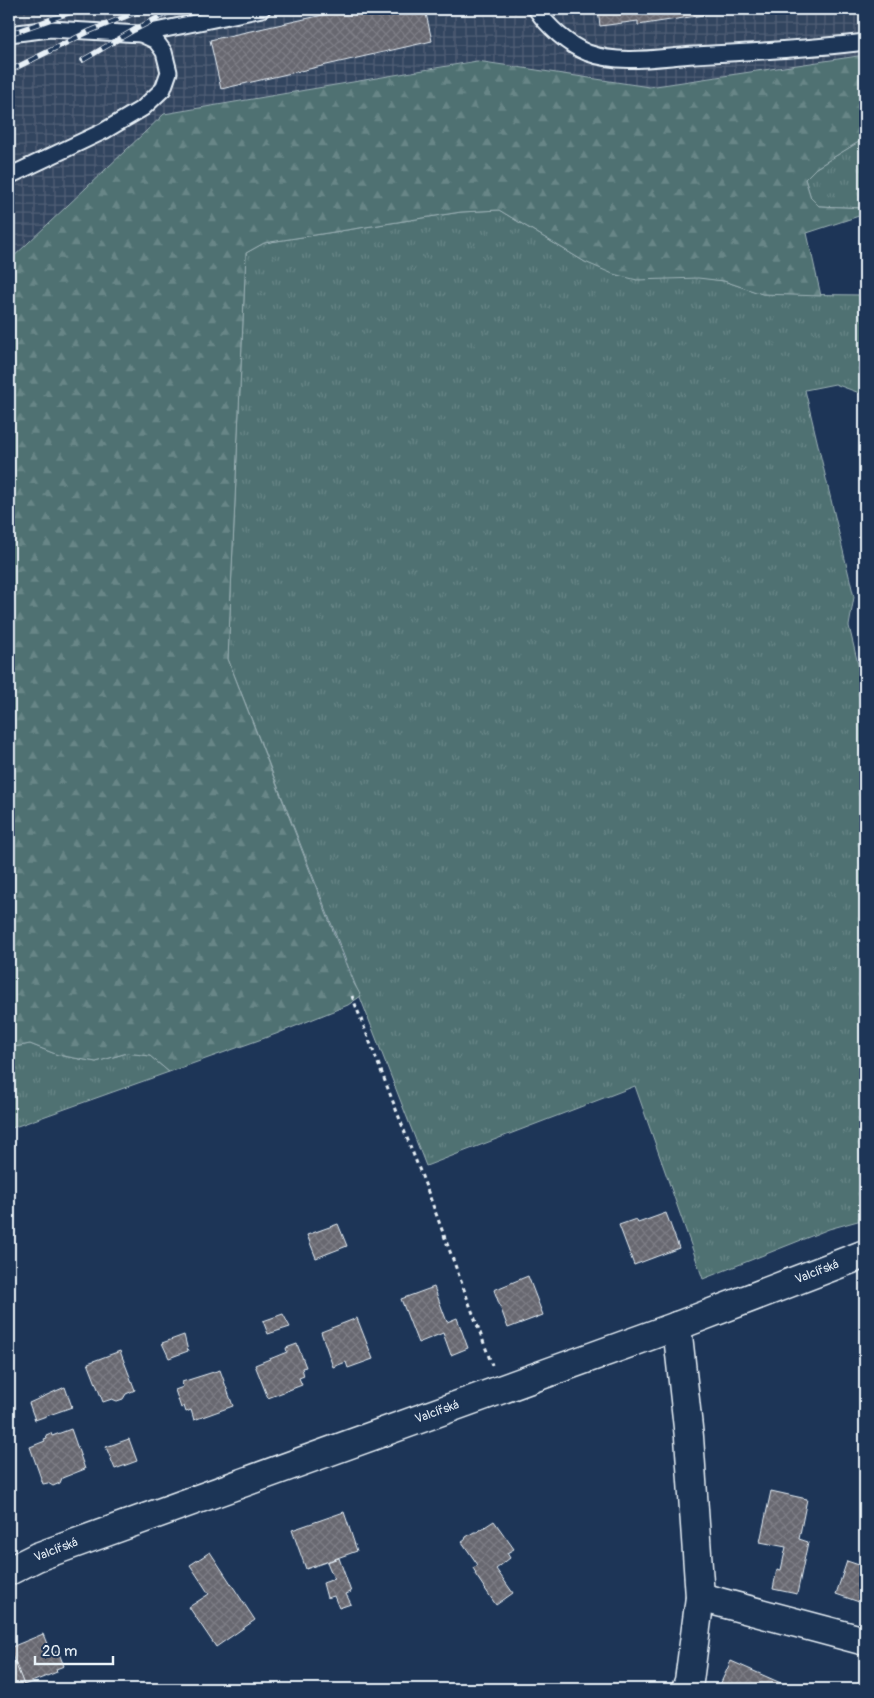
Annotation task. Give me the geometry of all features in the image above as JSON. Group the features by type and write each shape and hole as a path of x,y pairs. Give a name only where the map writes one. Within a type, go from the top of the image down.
{"main road":[{"name":"Valcířská","path":"9,1571 37,1557 677,1326 865,1254"},
{"path":"677,1326 689,1437 700,1597 689,1681 686,1689"},
{"path":"700,1597 865,1641"}],"lane":[{"path":"9,34 50,29 141,34 262,9"},
{"path":"536,9 569,42 588,53 618,60 865,42"},
{"path":"9,176 104,131 143,108 163,89 169,72 164,52 156,41 141,34"}],"path":[{"path":"352,996 428,1192 501,1389"}],"shaded area":[{"path":"9,9 865,9 865,55 649,87 476,61 164,114 9,261"}],"green space":[{"path":"865,55 865,138 816,168 805,179 811,198 819,206 865,208 865,214 807,233 821,296 762,294 724,281 698,278 637,280 613,274 585,262 499,210 461,212 264,243 246,253 228,659 352,980 361,996 348,1005 276,1034 169,1072 150,1056 127,1053 96,1062 58,1055 30,1044 9,1048 9,261 164,114 477,61 649,87"},
{"path":"865,138 865,208 819,206 811,198 805,179 816,168"},
{"path":"499,210 585,262 724,281 763,294 865,295 865,395 835,384 805,390 854,597 849,626 865,694 865,1219 829,1229 703,1279 635,1086 426,1166 228,659 246,253 264,243 461,212"},
{"path":"30,1044 58,1055 96,1062 127,1053 150,1056 169,1072 9,1129 9,1048"}],"building":[{"path":"350,9 425,9 432,41 221,89 210,40"},
{"path":"598,9 702,9 703,15 638,25 638,21 600,26"},
{"path":"666,1213 679,1248 634,1265 619,1225 636,1219 638,1223"},
{"path":"338,1224 347,1246 316,1258 307,1235"},
{"path":"528,1276 543,1315 508,1328 494,1290"},
{"path":"434,1287 447,1322 457,1318 468,1348 451,1355 443,1333 418,1343 401,1299"},
{"path":"283,1314 290,1327 268,1334 263,1321"},
{"path":"357,1318 373,1359 348,1368 346,1362 333,1367 321,1332"},
{"path":"184,1335 188,1351 169,1358 162,1343"},
{"path":"297,1344 306,1367 302,1368 304,1376 299,1378 302,1385 268,1398 255,1365 287,1352 286,1348"},
{"path":"120,1351 135,1390 126,1394 123,1399 117,1401 112,1399 103,1402 88,1363"},
{"path":"220,1370 233,1406 194,1420 191,1410 186,1412 184,1406 181,1408 175,1390 183,1387 182,1382"},
{"path":"65,1387 72,1407 35,1420 29,1403"},
{"path":"71,1429 85,1469 62,1478 60,1483 53,1486 48,1483 43,1484 30,1447 45,1441 46,1435 51,1433 52,1436"},
{"path":"129,1439 137,1461 115,1469 106,1447"},
{"path":"771,1491 807,1499 799,1539 808,1542 797,1594 773,1589 777,1569 781,1570 786,1547 760,1542"},
{"path":"344,1512 357,1551 306,1569 292,1530"},
{"path":"494,1521 514,1549 507,1553 510,1558 496,1569 513,1593 496,1605 475,1574 473,1568 478,1565 462,1542 466,1537"},
{"path":"210,1552 255,1620 216,1647 189,1607 209,1594 190,1565"},
{"path":"339,1558 351,1592 346,1594 351,1604 339,1608 334,1596 327,1598 323,1583 334,1579 327,1562"},
{"path":"847,1561 865,1567 865,1604 836,1594"},
{"path":"43,1634 51,1654 58,1651 64,1666 56,1669 57,1672 24,1685 9,1648"},
{"path":"731,1661 792,1688 718,1689"},
{"path":"15,1662 24,1685 11,1689 9,1685 9,1664"}],"railway":[{"path":"9,34 80,9"},
{"path":"9,71 90,31 144,9"},
{"path":"83,60 134,30 175,9"}]}
